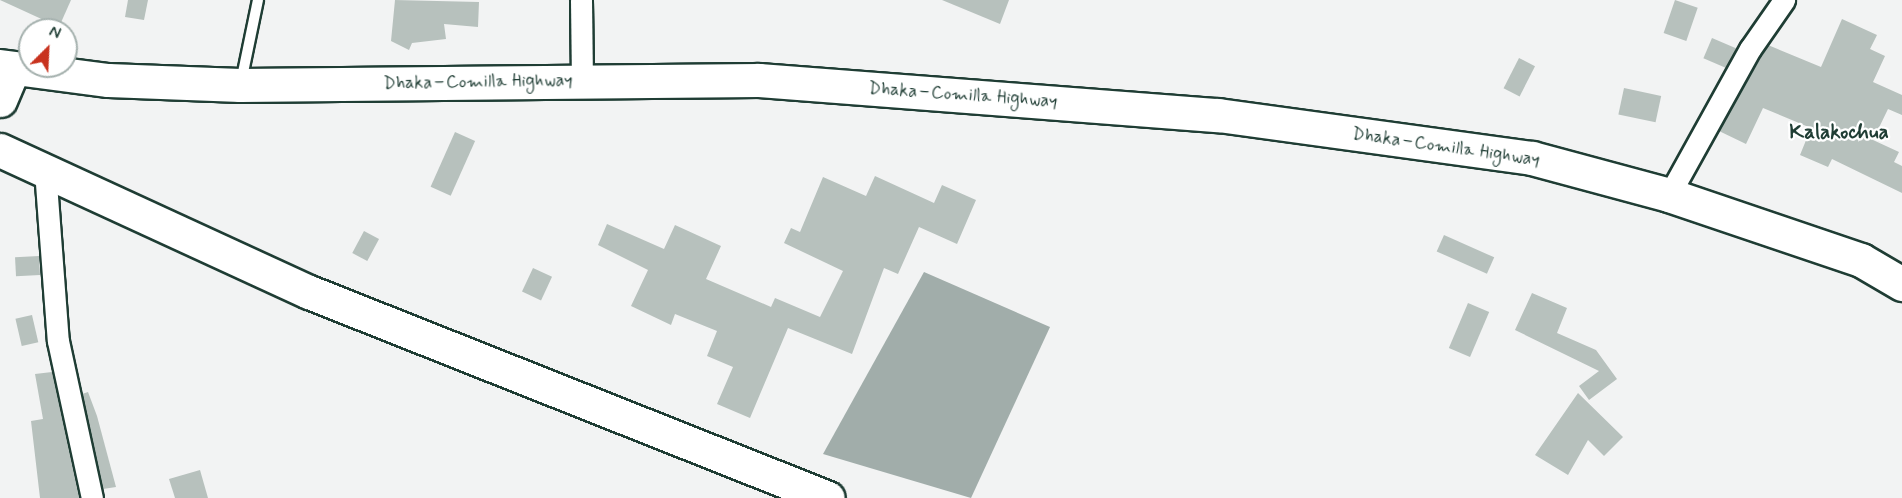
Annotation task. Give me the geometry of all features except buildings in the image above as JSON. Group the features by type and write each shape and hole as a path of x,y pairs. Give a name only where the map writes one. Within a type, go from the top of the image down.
{"highway":[{"name":"Dhaka–Comilla Highway","path":"7,67 108,80 240,85 759,80 1218,115 1532,158 1669,195 1861,260 1902,284"},
{"path":"0,100 7,67"},
{"path":"0,150 309,292 828,498"}],"street":[{"path":"581,0 582,80"},
{"path":"1669,195 1750,49 1784,0"},
{"path":"45,170 58,341 92,498"}],"lane":[{"path":"240,85 258,0"}],"shaded area":[{"path":"924,272 1050,327 971,498 823,454"}],"district":[{"name":"Kalakochua","path":"1839,132"}]}
